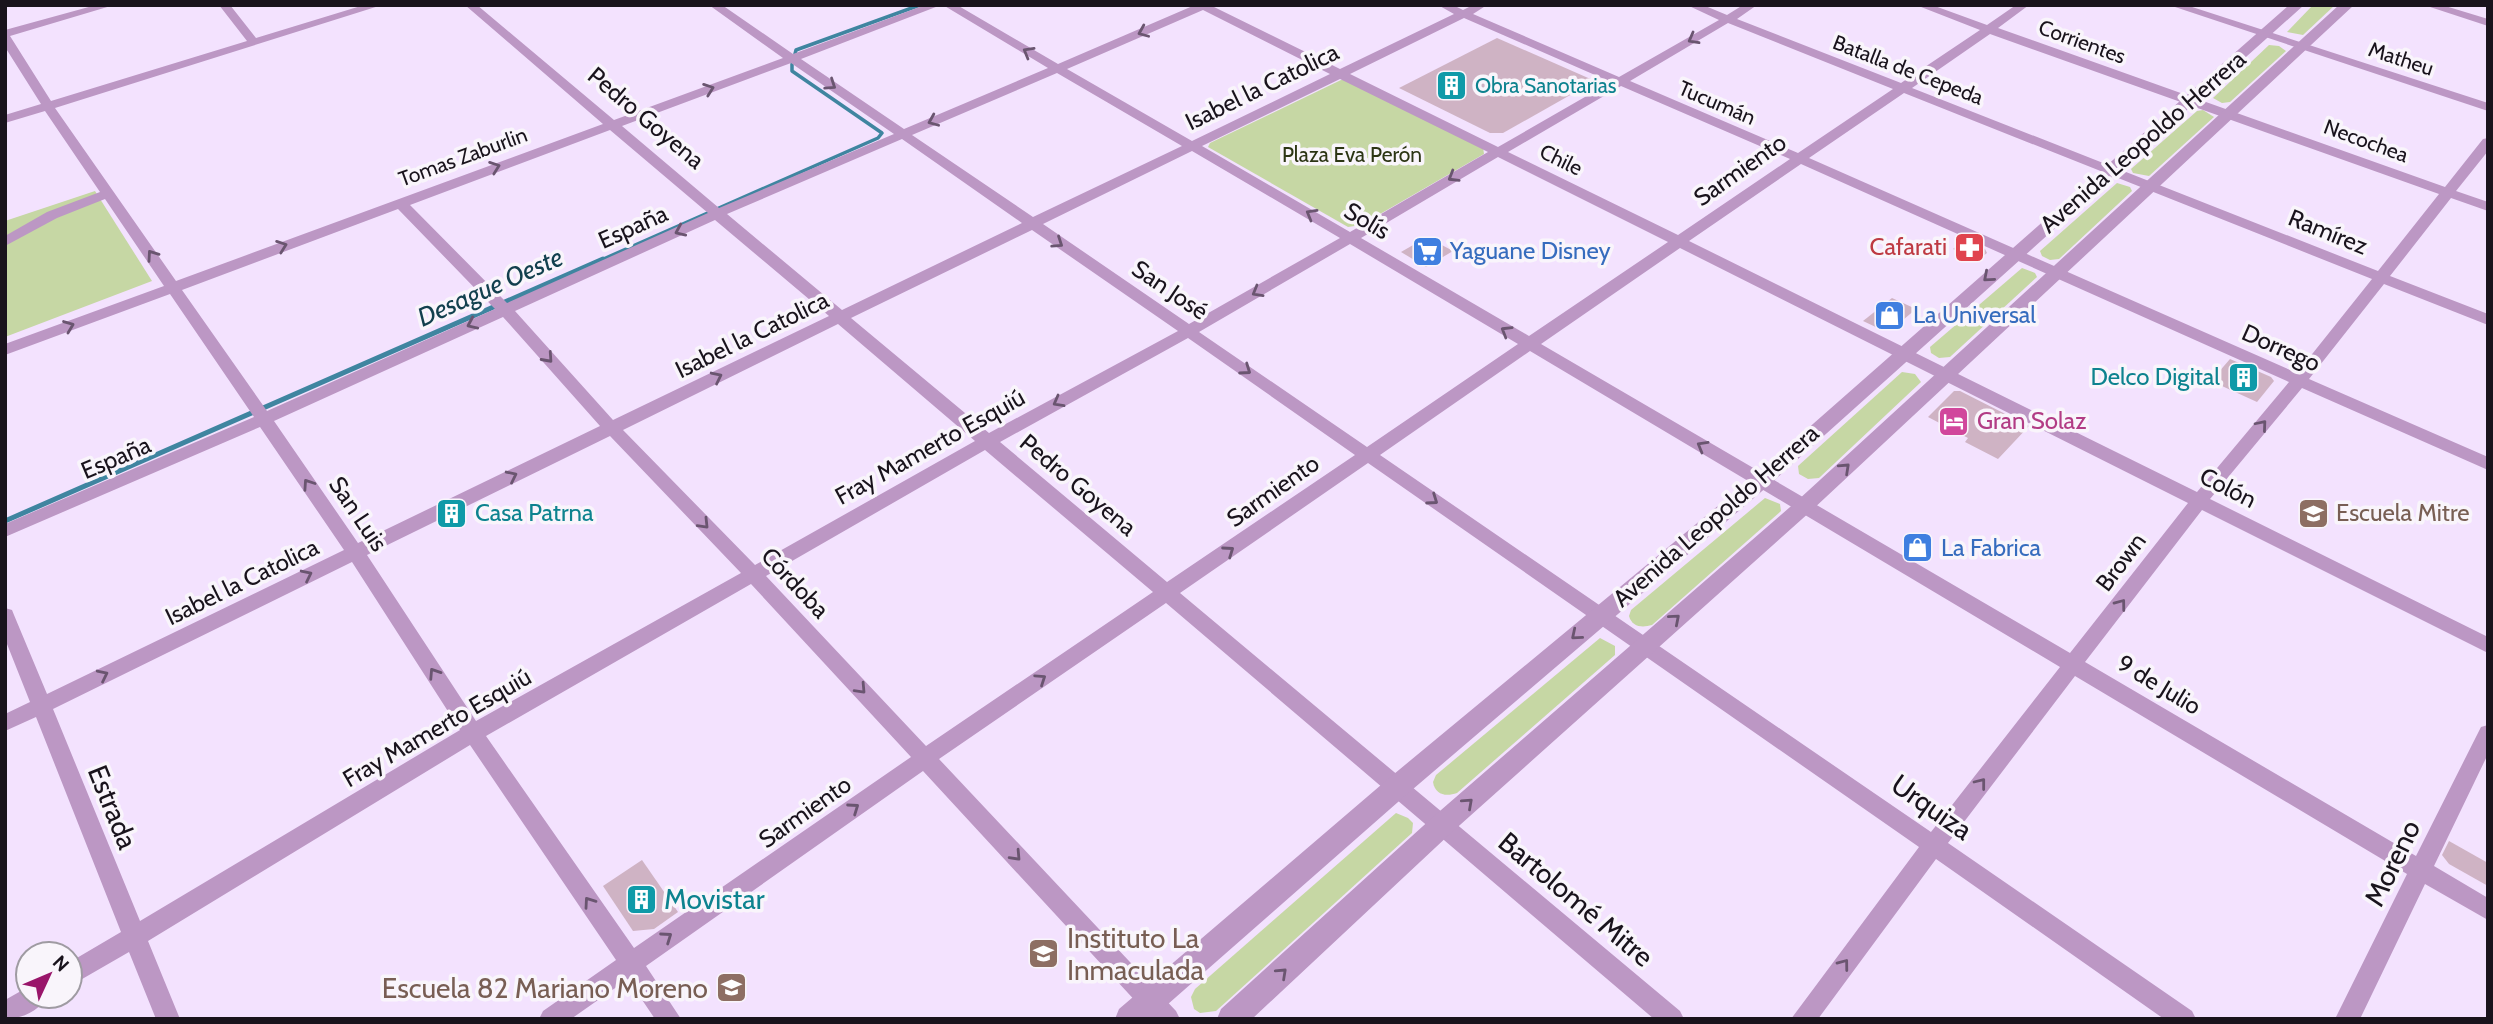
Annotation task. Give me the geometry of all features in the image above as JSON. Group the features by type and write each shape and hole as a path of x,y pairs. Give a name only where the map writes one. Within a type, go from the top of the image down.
{"street":[{"path":"5,35 109,5"},
{"path":"224,5 254,43"},
{"path":"5,118 377,5"},
{"name":"Pedro Goyena","path":"470,5 1397,787"},
{"name":"San José","path":"714,5 904,133 1031,224 1599,615"},
{"name":"Tomas Zaburlin","path":"5,350 936,5"},
{"name":"Solís","path":"948,5 1351,237 1804,506"},
{"name":"Tucumán","path":"1443,5 1800,159 2014,255"},
{"name":"Isabel la Catolica","path":"5,723 1482,5"},
{"name":"Batalla de Cepeda","path":"1692,5 2151,186"},
{"name":"Fray Mamerto Esquiú","path":"84,967 473,733 986,442 1189,331 1752,5"},
{"name":"Corrientes","path":"1921,5 2230,115"},
{"name":"Sarmiento","path":"551,1019 925,758 2024,5"},
{"name":"Matheu","path":"2174,5 2488,107"},
{"name":"Avenida Leopoldo Herrera","path":"1129,1019 1159,1010 1397,787 1761,481 2297,5"},
{"name":"Avenida Leopoldo Herrera","path":"1231,1019 1442,825 1804,506 2347,5"},
{"path":"2428,5 2488,23"},
{"name":"España","path":"5,531 264,419 719,213 1203,6"},
{"name":"Chile","path":"1203,6 1902,353"},
{"name":"San Luis","path":"5,35 48,106 355,552 473,733 669,1019"},
{"name":"Necochea","path":"2230,115 2488,207"},
{"name":"Brown","path":"1802,1019 2199,501 2299,381 2488,142"},
{"name":"Ramírez","path":"2151,186 2488,320"},
{"path":"5,242 52,215 109,193"},
{"name":"Córdoba","path":"400,202 505,310 611,428 754,575 1159,1010"},
{"name":"Dorrego","path":"2014,255 2488,464"},
{"name":"Colón","path":"1902,353 2488,646"},
{"name":"9 de Julio","path":"1804,506 2488,910"},
{"name":"Estrada","path":"5,615 168,1019"},
{"name":"Urquiza","path":"1599,615 2184,1019"},
{"name":"Moreno","path":"2347,1019 2422,872 2488,733"},
{"name":"Bartolomé Mitre","path":"1397,787 1672,1019"}],"green space":[{"path":"2313,5 2335,5 2303,35 2287,32"},
{"path":"2269,45 2279,46 2286,51 2230,102 2222,103 2213,98"},
{"name":"Plaza Eva Perón","path":"1341,80 1347,80 1483,147 1484,154 1361,225 1348,227 1208,147 1210,143"},
{"path":"2203,110 2214,117 2149,176 2133,173 2131,169 2197,111"},
{"path":"2117,183 2130,187 2132,191 2059,259 2050,260 2042,256 2040,251"},
{"path":"95,191 152,281 5,337 5,221"},
{"path":"2022,268 2035,273 2037,277 1950,357 1939,358 1931,353 1930,347"},
{"path":"1902,372 1915,374 1921,382 1819,478 1808,479 1799,474 1798,466"},
{"path":"1765,498 1780,504 1781,511 1652,625 1641,626 1632,622 1629,616 1631,610"},
{"path":"1600,638 1615,646 1615,655 1457,793 1445,795 1436,790 1433,782 1436,775"},
{"path":"1396,813 1413,823 1412,833 1216,1011 1200,1013 1194,1009 1191,997 1195,989"}],"building":[{"name":"Obra Sanotarias","path":"1497,38 1595,81 1503,133 1490,133 1399,88"},
{"name":"Yaguane Disney","path":"1427,237 1453,251 1426,267 1401,252"},
{"name":"Cafarati","path":"1964,240 1985,249 1987,253 1978,260 1953,249"},
{"name":"La Universal","path":"1892,298 1916,309 1891,330 1880,329 1863,321"},
{"name":"Delco Digital","path":"2230,359 2271,377 2274,381 2257,402 2211,381"},
{"path":"1954,391 1960,391 2029,426 1998,459 1965,442 1968,438 1928,417"},
{"path":"2449,841 2488,863 2488,886 2449,864 2442,855"},
{"name":"Movistar","path":"642,860 678,912 654,929 633,931 603,886"}],"waterway":[{"name":"Desague Oeste","path":"795,54 796,50 920,5"},
{"name":"Desague Oeste","path":"599,261 878,138 882,133 792,71 792,64"},
{"name":"Desague Oeste","path":"5,521 603,259"}],"place":[{"name":"Obra Sanotarias","path":"1452,86"},
{"name":"Cafarati","path":"1970,247"},
{"name":"Yaguane Disney","path":"1427,251"},
{"name":"La Universal","path":"1890,315"},
{"name":"Delco Digital","path":"2243,377"},
{"name":"Gran Solaz","path":"1954,421"},
{"name":"Casa Patrna","path":"452,513"},
{"name":"Escuela Mitre","path":"2313,513"},
{"name":"La Fabrica","path":"1918,548"},
{"name":"Movistar","path":"641,899"},
{"name":"Instituto La Inmaculada","path":"1044,954"},
{"name":"Escuela 82 Mariano Moreno","path":"731,988"}]}
